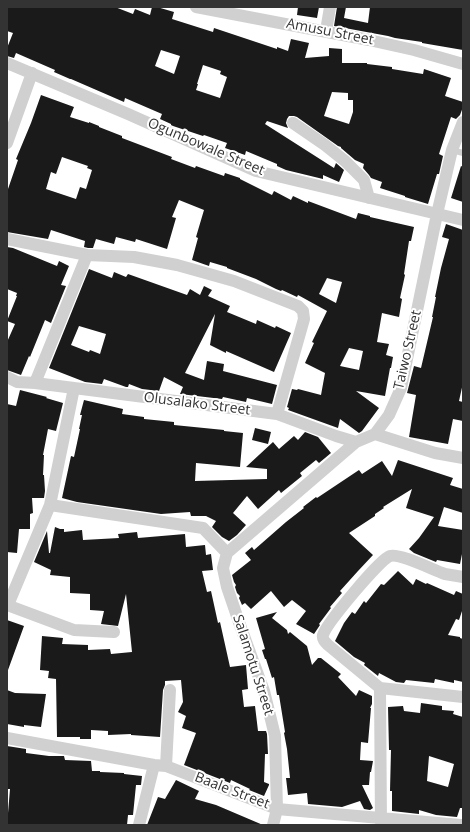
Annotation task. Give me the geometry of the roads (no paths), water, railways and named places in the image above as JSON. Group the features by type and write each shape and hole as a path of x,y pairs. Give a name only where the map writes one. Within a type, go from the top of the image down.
{"street":[{"name":"Amusu Street","path":"196,7 326,31 414,50 463,64"},
{"path":"326,31 330,7"},
{"name":"Ogunbowale Street","path":"7,63 256,171 463,220"},
{"path":"7,143 32,73"},
{"name":"Taiwo Street","path":"375,434 389,415 401,388 437,214 458,152 463,122"},
{"path":"293,123 345,161 364,180 369,198"},
{"path":"7,239 87,255 134,257 177,265 234,281 298,306 303,311 304,319 277,414"},
{"path":"35,383 87,255"},
{"name":"Olusalako Street","path":"7,377 17,382 35,383 277,414 356,442"},
{"path":"74,388 50,505 8,605 74,630 114,632"},
{"path":"50,505 203,528 227,553 356,442 375,434 435,453 463,458"},
{"name":"Salamotu Street","path":"227,553 223,568 227,587 264,691 275,736 278,809 273,825"},
{"path":"463,577 445,574 400,556 391,556 383,561 363,583 335,616 323,635 323,640 328,645 380,688 463,697"},
{"path":"380,688 381,822"},
{"path":"139,825 160,766 170,690"},
{"name":"Baale Street","path":"7,738 160,766 278,809 381,822 461,825"}]}
